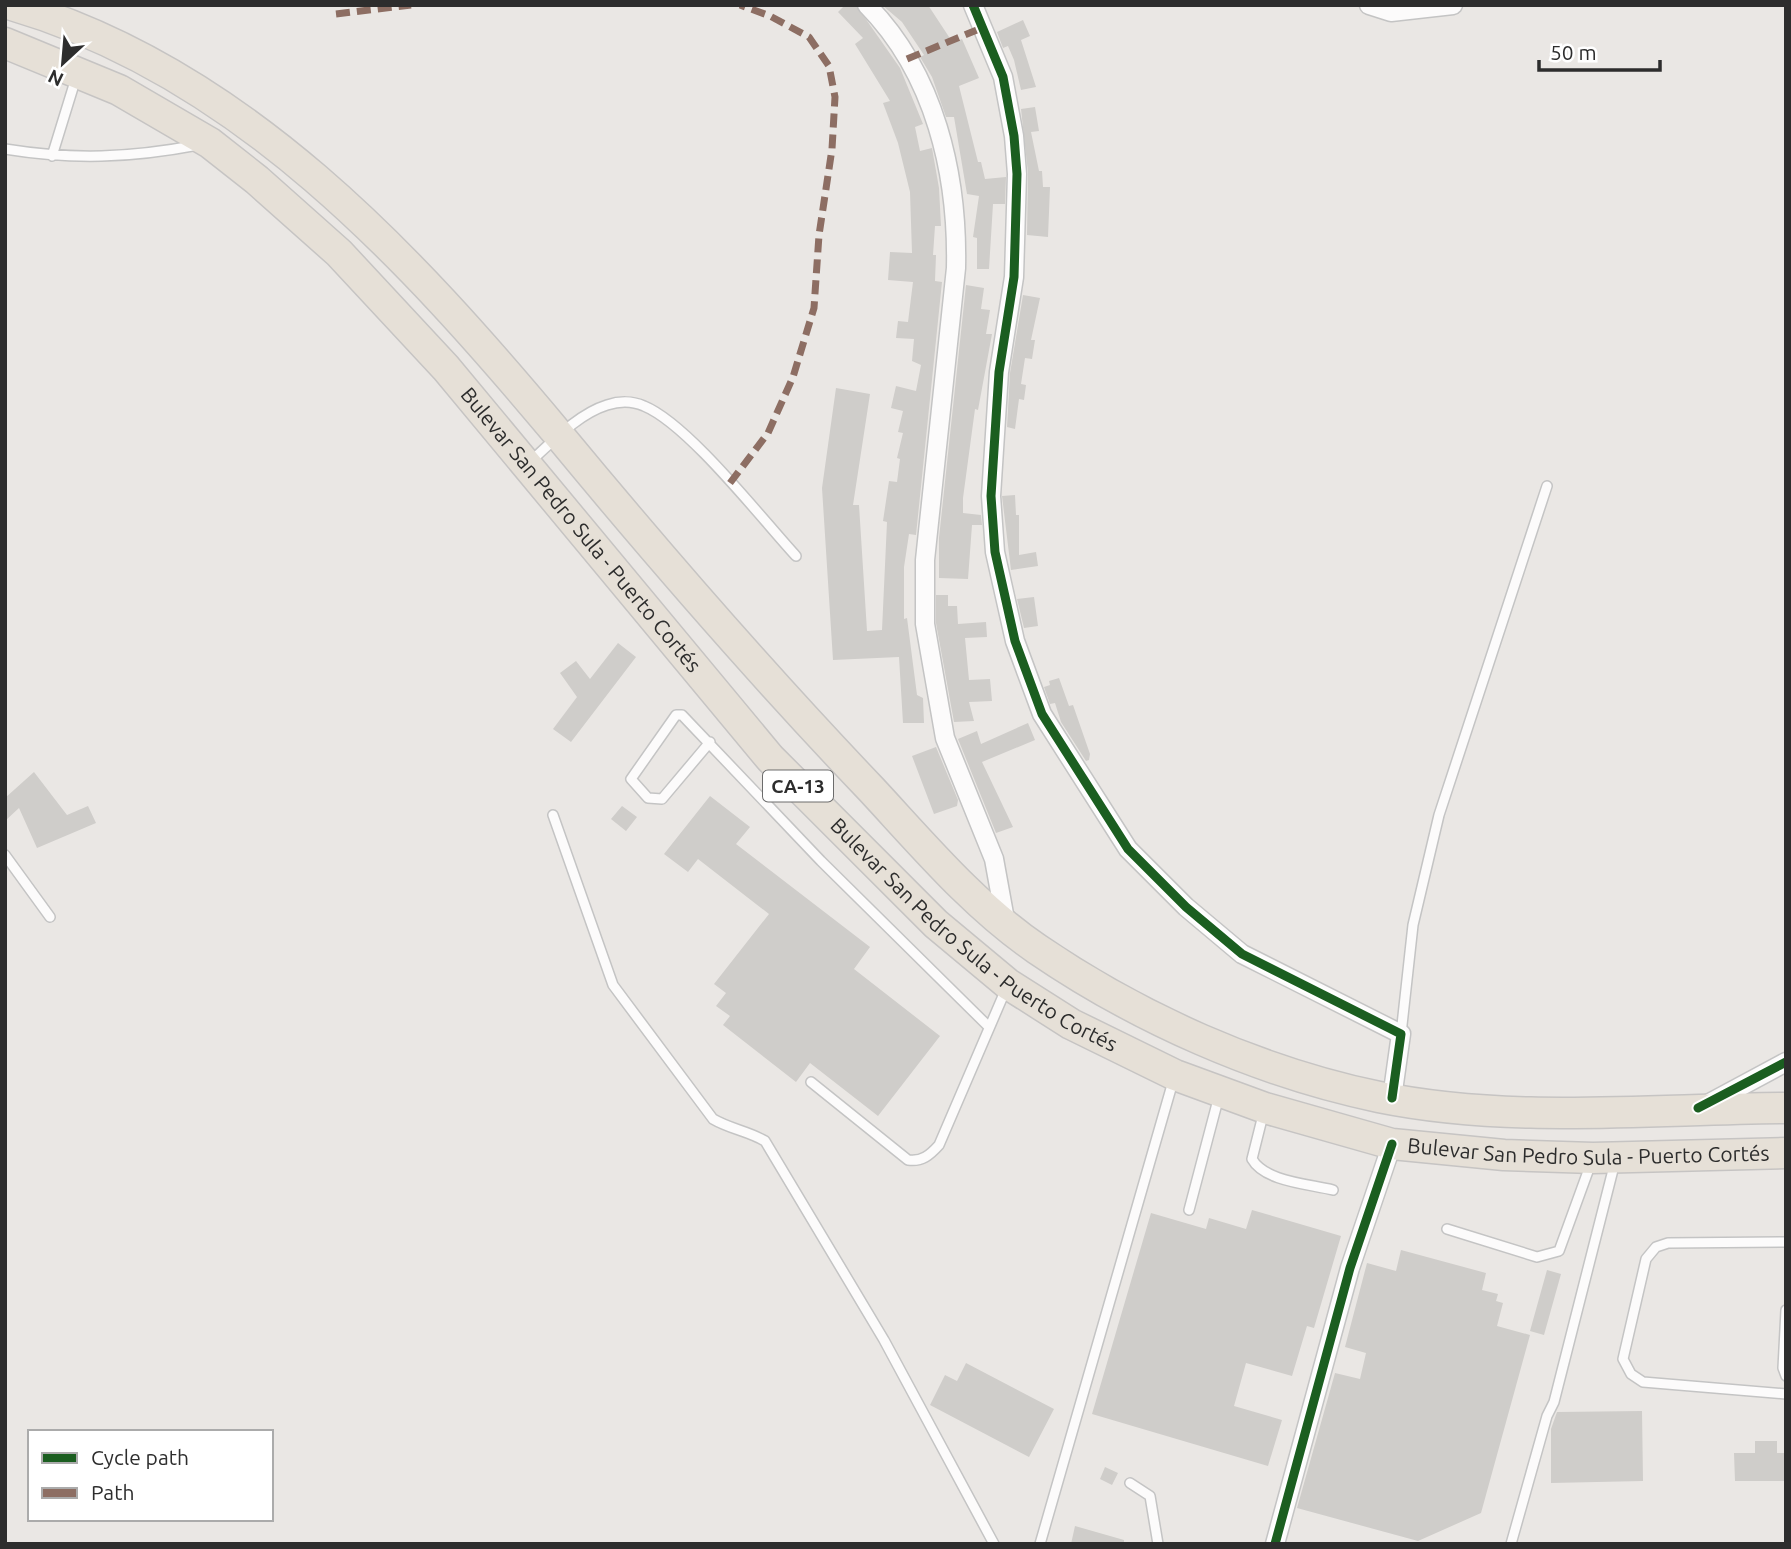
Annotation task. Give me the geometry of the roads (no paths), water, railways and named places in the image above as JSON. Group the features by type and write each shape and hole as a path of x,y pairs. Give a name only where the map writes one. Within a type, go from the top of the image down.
{"highway":[{"name":"Bulevar San Pedro Sula - Puerto Cortés","path":"12,5 46,10 167,73 256,130 299,163 374,232 468,327 806,721 962,886 1006,925 1100,989 1178,1028 1258,1061 1392,1098 1492,1111 1786,1108"},
{"name":"Bulevar San Pedro Sula - Puerto Cortés","path":"5,43 119,90 210,143 257,180 339,253 446,368 770,758 936,924 1007,984 1072,1024 1175,1075 1265,1108 1392,1144 1504,1155 1605,1157 1786,1153"}],"street":[{"path":"867,5 907,59 929,102 944,147 951,184 957,227 956,268 925,560 925,624 945,738 994,859 1006,925"},
{"path":"972,5 1003,77 1014,136 1017,174 1014,277 999,372 991,496 995,552 1015,641 1042,714 1128,849 1186,907 1242,954 1401,1034 1392,1098"},
{"path":"1368,5 1391,12 1453,5"},
{"path":"1698,1108 1786,1062"},
{"path":"1275,1544 1350,1268 1392,1144"}],"lane":[{"path":"52,156 78,71"},
{"path":"5,149 78,159 154,154 210,143"},
{"path":"526,466 559,436 605,405 629,402 644,406 665,419 704,454 796,556"},
{"path":"1401,1034 1413,925 1439,815 1547,486"},
{"path":"710,742 662,799 648,798 631,779 676,715 682,715 710,742 821,861 989,1027"},
{"path":"553,815 613,985 713,1119 727,1127 746,1130 765,1141 884,1340 994,1544"},
{"path":"5,855 50,917"},
{"path":"811,1082 908,1160 916,1161 930,1155 939,1145 1007,984"},
{"path":"1040,1544 1175,1075"},
{"path":"1189,1210 1221,1091"},
{"path":"1265,1108 1252,1159 1257,1167 1266,1173 1333,1190"},
{"path":"1447,1229 1537,1257 1559,1251 1605,1157"},
{"path":"1511,1544 1547,1416 1554,1402 1605,1157"},
{"path":"1786,1242 1668,1243 1656,1247 1646,1259 1623,1359 1631,1374 1643,1382 1786,1394"},
{"path":"1786,1310 1783,1368 1786,1376"},
{"path":"1130,1483 1150,1496 1158,1544"}]}
